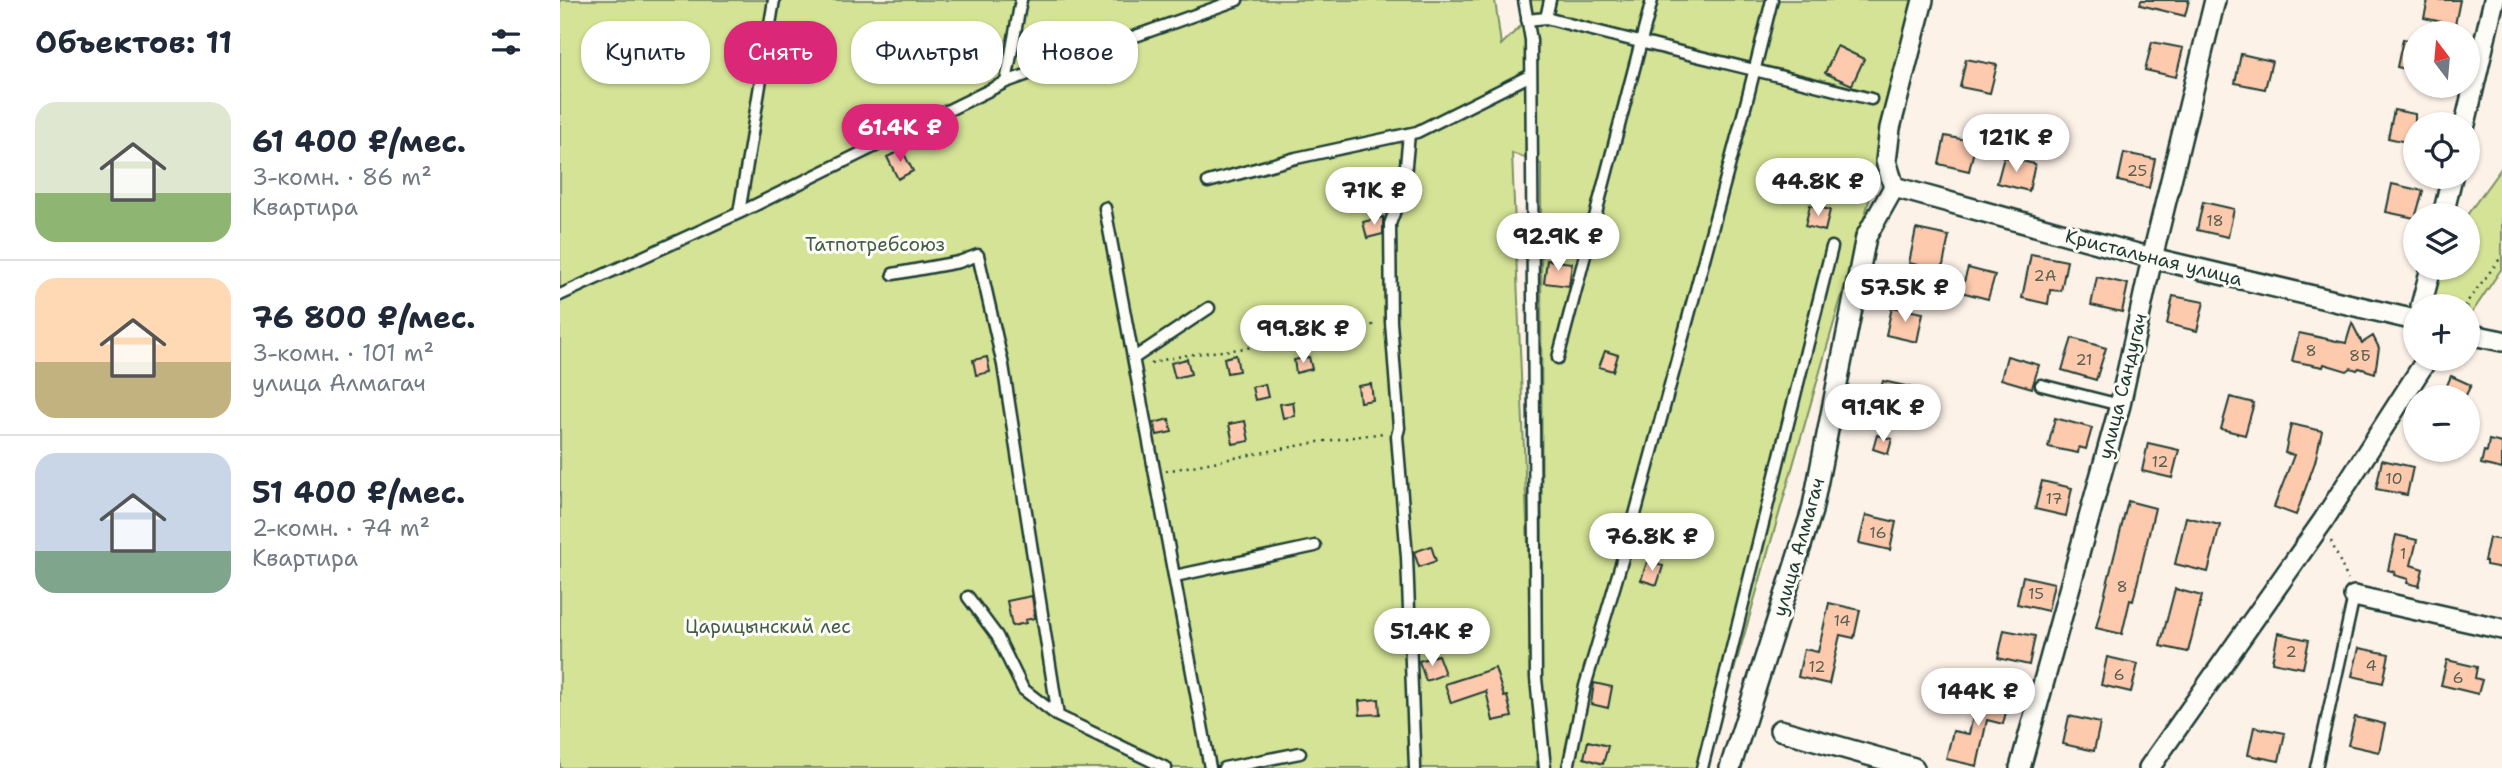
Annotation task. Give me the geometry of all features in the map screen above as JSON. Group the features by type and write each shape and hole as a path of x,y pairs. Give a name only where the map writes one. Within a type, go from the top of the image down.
{"street":[{"path":"1895,187 1886,161 1890,128 1923,0"},
{"name":"улица Сандугач","path":"2020,768 2120,405 2152,258 2215,0"},
{"path":"2468,112 2494,0"},
{"name":"Кристальная улица","path":"1895,187 2152,258 2403,317"},
{"name":"улица Алмагач","path":"1730,768 1812,511 1866,237 1895,187"},
{"path":"2480,336 2502,341"},
{"path":"2149,768 2323,521 2419,371"},
{"path":"2354,596 2502,629"},
{"path":"1780,730 1914,768"}],"lane":[{"path":"739,213 774,0"},
{"path":"1006,82 1021,0"},
{"path":"560,295 739,213 1006,82 1237,0"},
{"path":"1524,0 1531,40 1535,678 1545,768"},
{"path":"1546,18 1550,0"},
{"path":"1558,358 1652,0"},
{"path":"1568,768 1585,687 1629,537 1772,0"},
{"path":"1527,20 1546,18 1871,99"},
{"path":"1208,182 1296,158 1416,132 1531,75"},
{"path":"1409,134 1404,186 1390,224 1391,321 1407,557 1415,768"},
{"path":"1105,208 1210,768"},
{"path":"1702,768 1832,247"},
{"path":"892,274 959,262 978,255 1003,365 1058,716"},
{"path":"1136,363 1209,308"},
{"path":"2041,385 2120,405"},
{"path":"1175,576 1315,546"},
{"path":"2316,768 2354,596"},
{"path":"968,597 997,636 1023,689 1058,716 1166,768"},
{"path":"1224,768 1300,753"}],"path":[{"path":"2473,294 2502,256"},
{"path":"1136,363 1290,341 1391,321"},
{"path":"1156,472 1398,431"},
{"path":"2323,521 2354,596"}],"green space":[{"path":"560,0 1495,0 1501,45 1530,17 1528,0 1919,0 1879,166 1706,768 1542,768 1541,164 1512,153 1537,768 560,768"},
{"path":"2502,167 2502,268 2480,301 2480,294 2431,294 2436,280 2480,280 2480,203 2476,203"}],"building":[{"path":"2141,0 2189,0 2185,16 2140,5"},
{"path":"2428,0 2460,0 2456,21 2424,18"},
{"path":"2403,39 2403,68 2397,67"},
{"path":"2152,42 2183,48 2176,77 2145,70"},
{"path":"1837,46 1864,59 1852,85 1825,73"},
{"path":"2241,54 2272,61 2265,89 2235,83"},
{"path":"1966,59 1997,65 1990,93 1960,87"},
{"path":"2394,110 2404,112 2403,141 2388,138"},
{"path":"1945,136 1976,142 1969,171 1939,164"},
{"path":"902,150 913,171 898,179 887,157"},
{"path":"2124,153 2155,159 2149,188 2118,181"},
{"path":"2004,157 2035,164 2029,191 1997,183"},
{"path":"2392,184 2403,186 2403,189 2423,191 2419,203 2403,203 2403,216 2386,212"},
{"path":"2203,202 2234,209 2228,237 2197,230"},
{"path":"1810,205 1830,210 1825,231 1805,226"},
{"path":"1383,217 1383,234 1367,238 1363,222"},
{"path":"1916,229 1949,236 1942,270 1909,263"},
{"path":"2031,254 2067,261 2061,291 2050,290 2048,304 2022,298"},
{"path":"1547,260 1572,263 1569,286 1544,283"},
{"path":"1968,268 1995,275 1988,299 1961,292"},
{"path":"2097,277 2128,284 2122,312 2091,305"},
{"path":"2173,296 2204,302 2197,331 2167,324"},
{"path":"1892,307 1923,313 1917,342 1886,335"},
{"path":"2352,323 2362,343 2373,336 2379,348 2375,373 2359,368 2347,371 2324,364 2323,367 2292,361 2299,333 2346,343"},
{"path":"2072,338 2106,348 2096,380 2062,370"},
{"path":"1605,351 1618,355 1613,371 1599,367"},
{"path":"1236,355 1239,371 1227,373 1224,358"},
{"path":"2007,356 2039,365 2032,388 2001,379"},
{"path":"987,357 990,372 976,375 973,360"},
{"path":"1309,357 1312,369 1296,373 1294,360"},
{"path":"1187,359 1191,374 1175,378 1171,363"},
{"path":"2451,376 2471,385 2447,385"},
{"path":"1883,381 1910,387 1903,417 1875,410"},
{"path":"1265,384 1268,397 1255,400 1252,387"},
{"path":"1371,384 1373,400 1360,402 1358,386"},
{"path":"2230,397 2254,403 2245,435 2221,429"},
{"path":"1293,402 1295,416 1283,418 1280,404"},
{"path":"2055,418 2092,428 2086,449 2079,447 2078,453 2048,447"},
{"path":"1169,419 1172,432 1157,435 1154,423"},
{"path":"1245,421 1249,441 1233,444 1229,424"},
{"path":"2291,424 2322,431 2315,462 2296,515 2274,507 2294,455 2285,453"},
{"path":"1877,435 1892,439 1888,454 1873,449"},
{"path":"2489,440 2502,443 2502,469 2481,464"},
{"path":"2148,443 2179,450 2172,478 2142,471"},
{"path":"2382,460 2413,467 2407,495 2376,489"},
{"path":"2042,481 2072,488 2066,516 2035,509"},
{"path":"2128,501 2155,508 2133,601 2130,600 2122,634 2096,628"},
{"path":"1866,515 1896,522 1890,550 1859,543"},
{"path":"2186,517 2220,525 2208,572 2175,564"},
{"path":"2396,535 2417,540 2411,565 2423,569 2419,586 2407,583 2408,579 2388,570"},
{"path":"2489,538 2502,540 2502,568 2486,565 2484,561"},
{"path":"1431,546 1436,561 1419,567 1414,552"},
{"path":"1647,562 1663,566 1657,585 1641,580"},
{"path":"2023,576 2054,583 2048,611 2017,604"},
{"path":"2175,589 2202,596 2188,652 2160,646"},
{"path":"1032,596 1035,618 1012,626 1007,601"},
{"path":"1829,603 1860,610 1854,638 1840,635 1829,684 1798,677 1804,649 1818,652"},
{"path":"1442,610 1450,624 1435,632 1428,617"},
{"path":"2004,630 2035,636 2029,665 1998,658"},
{"path":"2278,633 2309,640 2303,668 2272,662"},
{"path":"2359,648 2389,654 2383,683 2352,676"},
{"path":"1438,655 1445,674 1426,681 1419,661"},
{"path":"2107,657 2138,664 2131,692 2101,685"},
{"path":"2447,660 2477,667 2475,678 2482,680 2478,694 2441,685"},
{"path":"1495,668 1504,697 1507,696 1512,717 1493,721 1486,691 1451,703 1445,684"},
{"path":"1594,683 1612,687 1608,708 1591,704"},
{"path":"1979,689 2010,696 2003,724 1987,720 1977,766 1946,759 1953,731 1969,734"},
{"path":"1379,699 1380,714 1360,715 1359,701"},
{"path":"2069,716 2100,723 2094,751 2063,744"},
{"path":"2355,717 2385,724 2379,752 2348,745"},
{"path":"2254,727 2285,733 2279,761 2248,755"},
{"path":"1588,741 1608,746 1603,764 1584,758"}],"park label":[{"name":"Татпотребсоюз","path":"875,244"},
{"name":"Царицынский лес","path":"768,626"}]}
